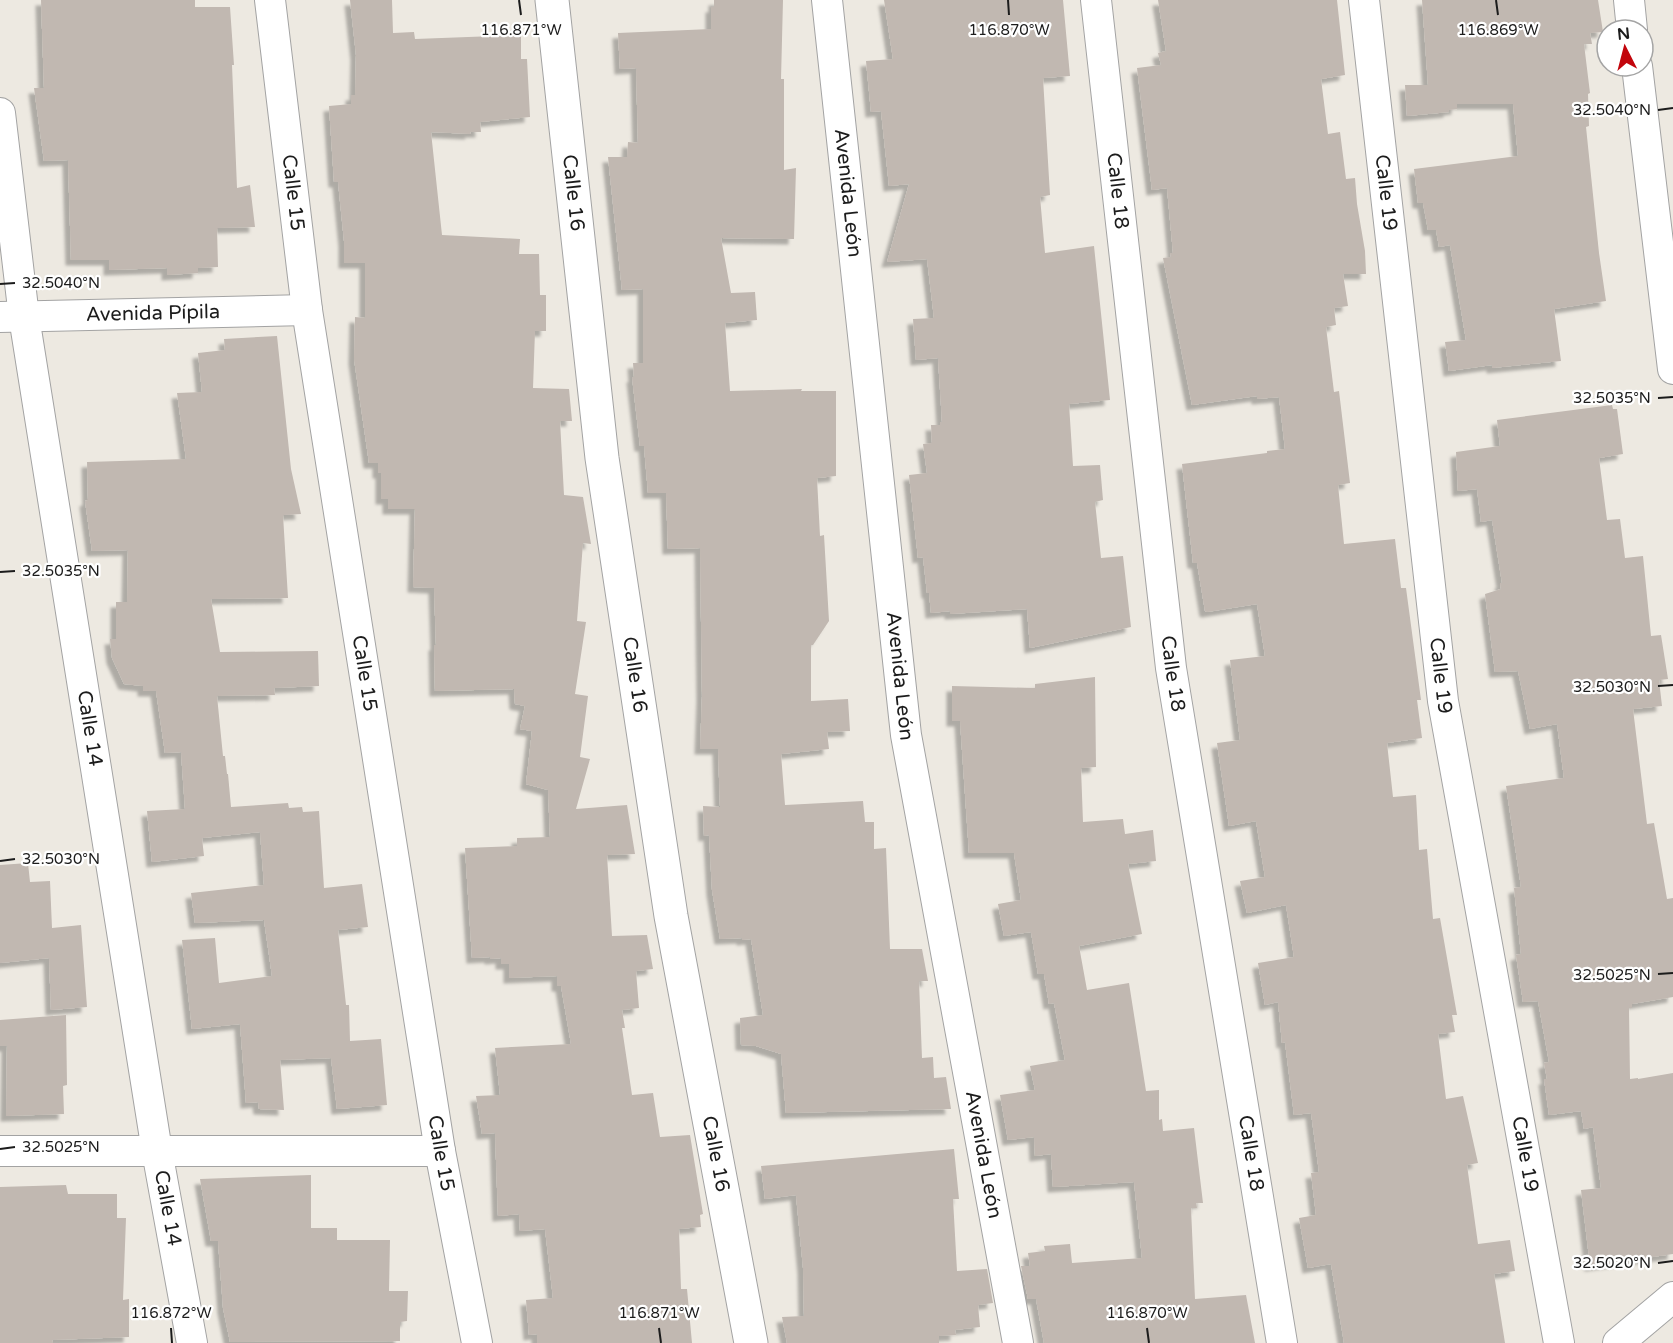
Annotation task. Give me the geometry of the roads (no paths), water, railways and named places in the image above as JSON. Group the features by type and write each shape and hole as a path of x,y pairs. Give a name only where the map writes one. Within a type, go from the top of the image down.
{"street":[{"name":"Calle 15","path":"270,0 307,310 440,1151 477,1343"},
{"name":"Calle 16","path":"552,0 602,458 671,916 751,1343"},
{"name":"Avenida León","path":"828,0 906,735 1018,1343"},
{"name":"Calle 18","path":"1096,0 1171,668 1282,1343"},
{"name":"Calle 19","path":"1364,0 1443,701 1559,1343"},
{"path":"1629,0 1631,18"},
{"path":"1638,78 1673,369"},
{"name":"Calle 14","path":"0,113 12,317 192,1343"},
{"name":"Avenida Pípila","path":"12,317 307,310"},
{"path":"0,1151 440,1151"},
{"path":"1618,1343 1673,1297"}]}
